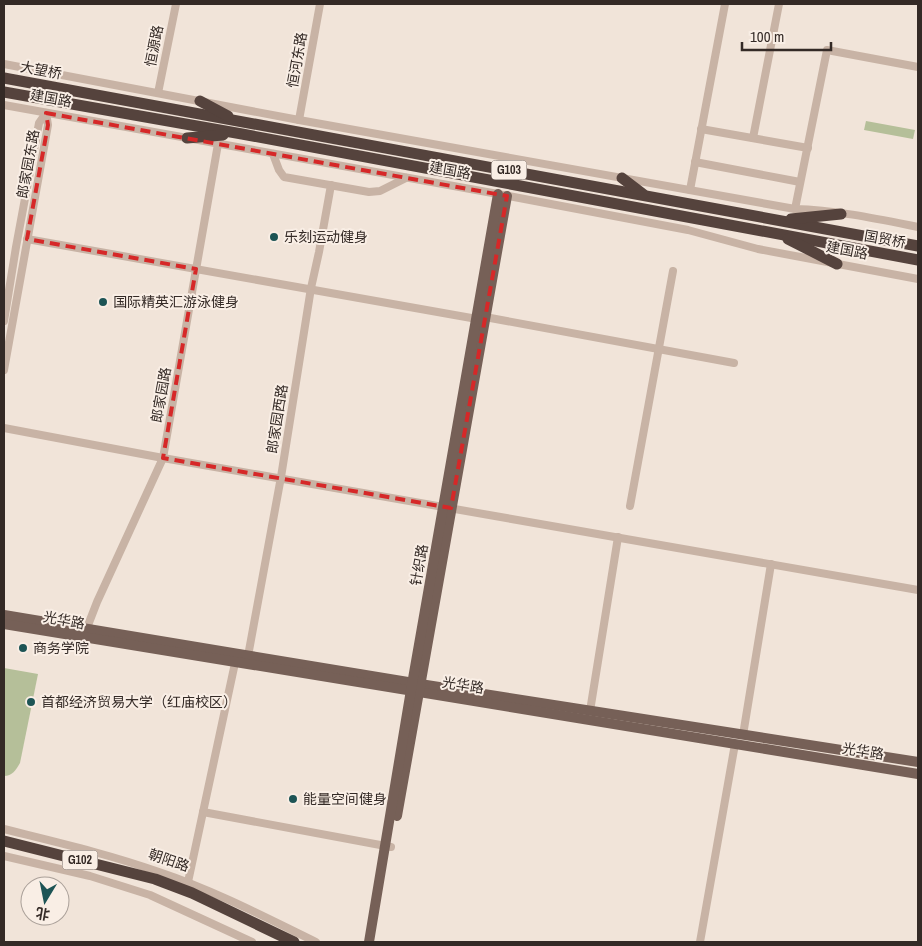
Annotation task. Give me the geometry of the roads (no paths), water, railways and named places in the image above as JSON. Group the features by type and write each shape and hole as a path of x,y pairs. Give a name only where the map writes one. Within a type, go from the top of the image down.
{"highway":[{"name":"大望桥","path":"4,78 73,91"},
{"name":"建国路","path":"73,91 848,234"},
{"name":"大望桥","path":"4,92 70,105"},
{"path":"200,101 238,121"},
{"name":"建国路","path":"70,105 242,134 846,247"},
{"path":"187,138 242,134"},
{"path":"622,178 647,196"},
{"path":"779,221 841,214"},
{"path":"759,230 808,258"},
{"path":"776,233 837,264"},
{"name":"国贸桥","path":"848,234 918,246"},
{"name":"国贸桥","path":"846,247 918,260"},
{"name":"朝阳路","path":"4,841 192,893 294,942"},
{"name":"朝阳路","path":"4,855 92,868 154,883 276,942"}],"main road":[{"name":"针织路","path":"374,942 415,687 503,195"},
{"name":"光华路","path":"4,615 235,663 590,711 918,762"},
{"name":"光华路","path":"4,624 248,656 734,744 918,774"},
{"name":"针织路","path":"369,942 388,847"}],"street":[{"name":"恒源路","path":"158,93 176,4"},
{"name":"恒河东路","path":"298,120 320,4"},
{"path":"690,190 725,4"},
{"path":"753,138 779,4"},
{"path":"795,209 828,50 918,67"},
{"name":"建国路","path":"4,64 298,120 795,209 811,209 918,227"},
{"name":"建国路","path":"4,105 688,230 758,249 918,279"},
{"name":"郎家园东路","path":"4,370 48,125 46,112"},
{"name":"郎家园东路","path":"4,321 6,286 39,123 46,112"},
{"path":"701,129 808,148"},
{"name":"郎家园路","path":"84,633 163,458 218,144"},
{"path":"273,154 284,177 369,192 380,191 406,177"},
{"path":"695,162 800,182"},
{"name":"郎家园西路","path":"248,656 281,478 311,288 331,185"},
{"path":"27,240 734,363"},
{"path":"630,506 673,271"},
{"path":"6,286 19,288"},
{"path":"4,428 163,458 918,590"},
{"path":"590,711 618,537"},
{"path":"743,735 771,564"},
{"path":"188,882 235,663"},
{"path":"700,942 734,744"},
{"path":"203,812 388,847"},
{"name":"朝阳路","path":"4,829 95,852 154,883 252,942"},
{"name":"朝阳路","path":"154,883 188,882 316,942"}],"place":[{"name":"乐刻运动健身","path":"274,237"},
{"name":"国际精英汇游泳健身","path":"103,302"},
{"name":"商务学院","path":"23,648"},
{"name":"首都经济贸易大学（红庙校区）","path":"31,702"},
{"name":"能量空间健身","path":"293,799"}]}
